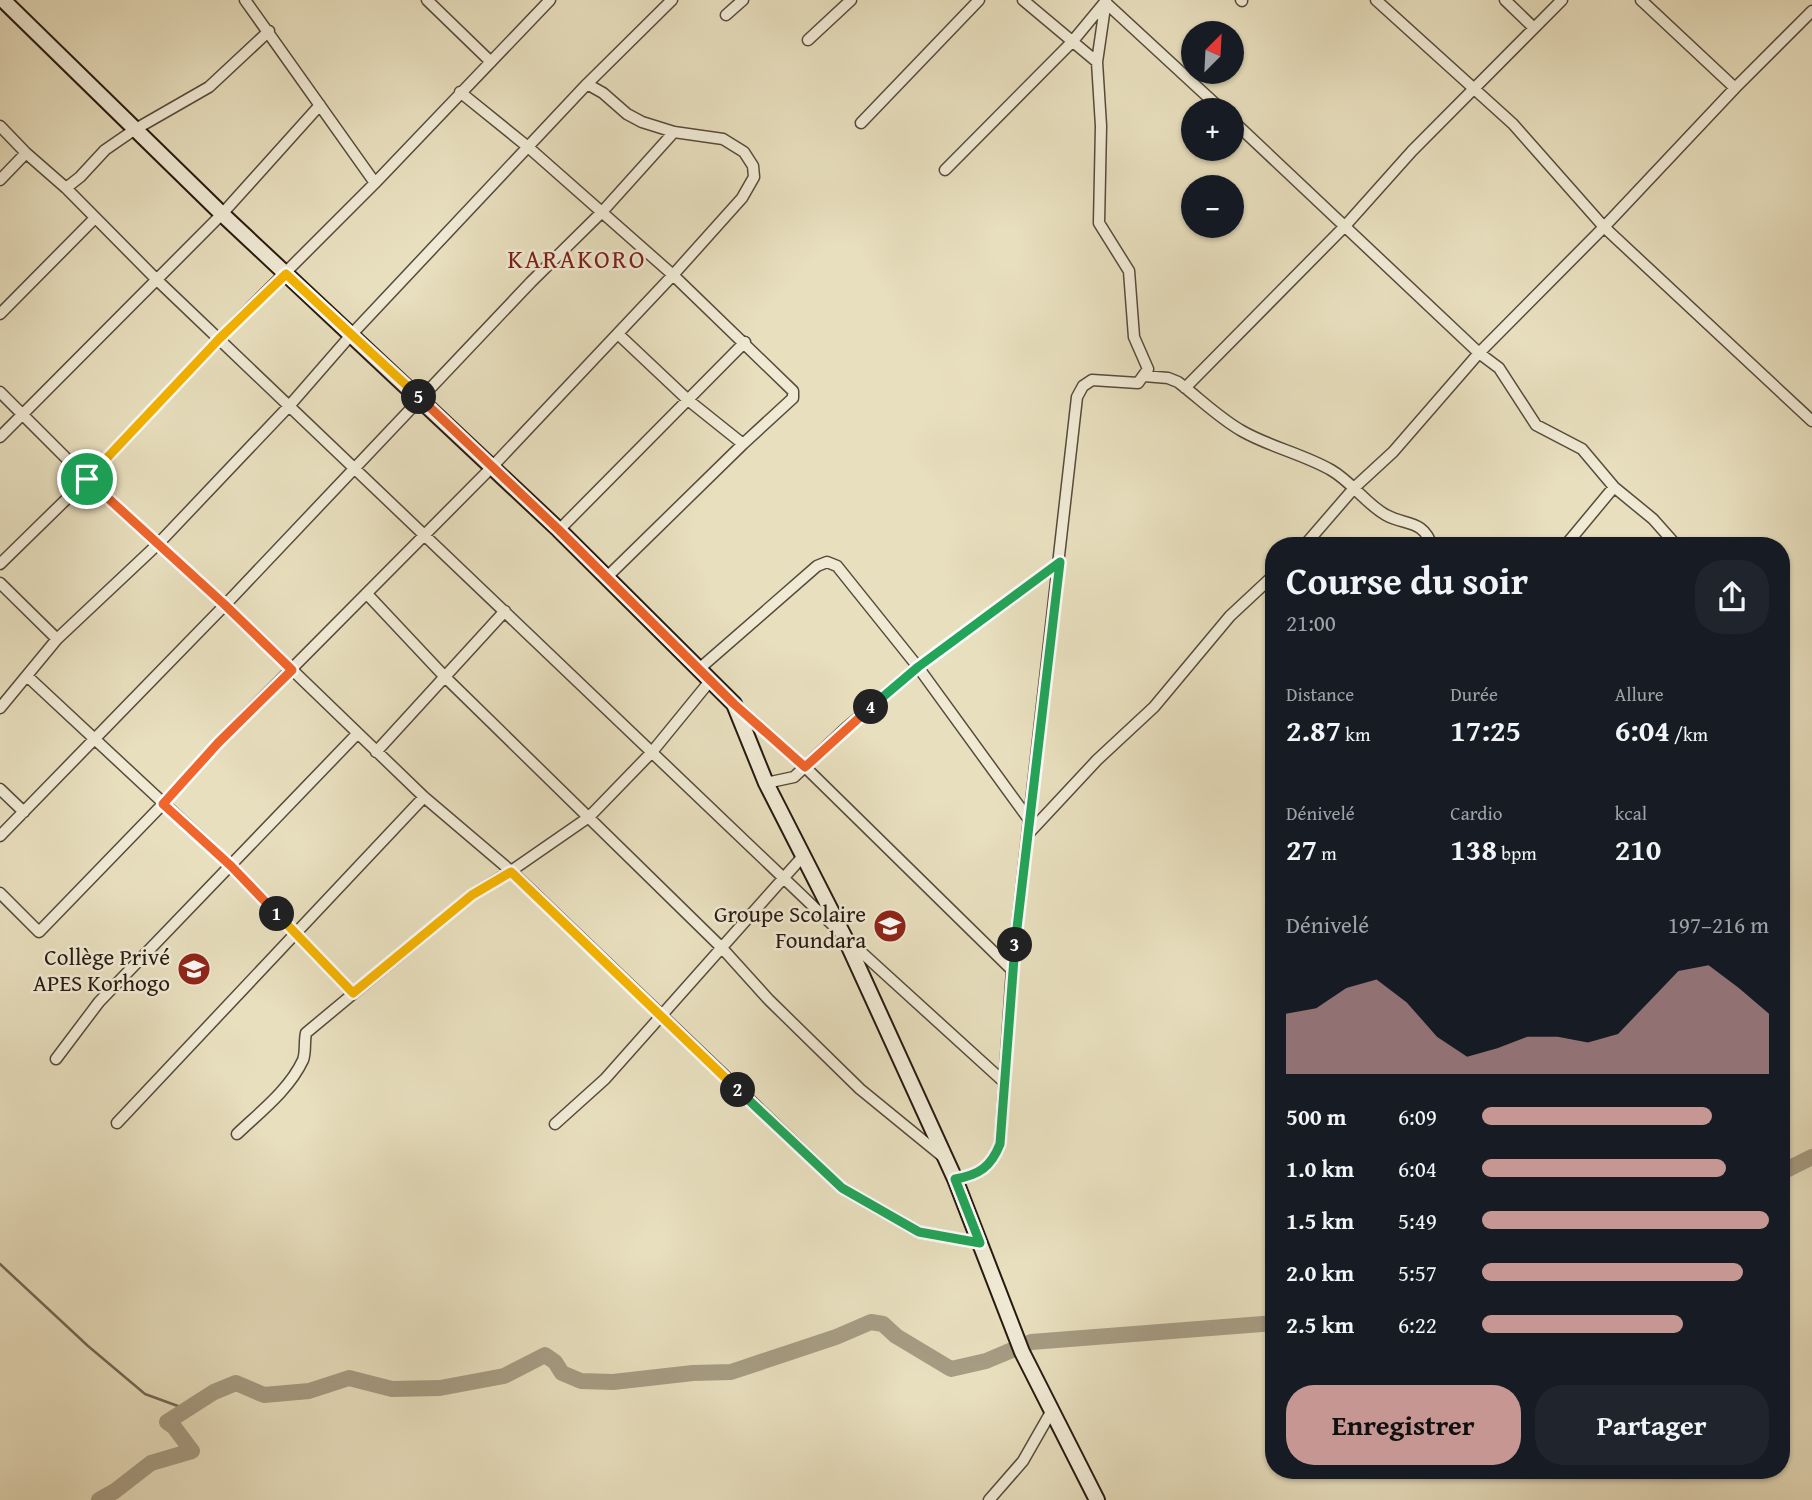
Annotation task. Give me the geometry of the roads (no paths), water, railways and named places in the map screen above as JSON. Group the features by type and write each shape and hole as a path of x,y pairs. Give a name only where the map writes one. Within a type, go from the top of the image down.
{"street":[{"path":"3,0 222,214 559,530 710,681 805,767 1012,970"},
{"path":"245,0 375,183"},
{"path":"427,0 491,62"},
{"path":"0,564 87,479 219,339 375,183 550,0"},
{"path":"0,708 57,639 158,544 587,84 672,0"},
{"path":"726,15 743,0"},
{"path":"808,40 851,0"},
{"path":"861,123 979,0"},
{"path":"1023,0 1097,62"},
{"path":"1376,0 1513,124 1604,227 1812,421"},
{"path":"1506,0 1534,28"},
{"path":"1185,388 1345,226 1412,151 1562,0"},
{"path":"1641,0 1735,88"},
{"path":"945,170 1072,42 1105,1"},
{"path":"955,1179 972,1176 986,1169 995,1158 1000,1144 1012,970 1077,397 1083,386 1092,380 1138,383 1148,369 1134,337 1129,271 1099,223 1101,126 1097,62 1105,1"},
{"path":"1105,1 1209,98"},
{"path":"1312,537 1355,487 1393,452 1479,353 1812,11"},
{"path":"66,188 105,150 209,87 269,32"},
{"path":"0,893 39,933 218,743 491,468 742,198 754,177 753,166 744,152 723,139 674,132 627,114 603,93 587,84"},
{"path":"460,92 528,147 673,275 793,391 793,398 607,578"},
{"path":"0,437 222,214 320,105"},
{"path":"0,126 157,280 783,878 1004,1082"},
{"path":"1244,131 1479,353 1499,368 1536,425 1582,449 1614,487 1653,519 1669,537"},
{"path":"0,836 225,605 531,282 602,212 674,132"},
{"path":"0,180 26,153"},
{"path":"0,314 95,218"},
{"path":"618,334 688,400 743,444"},
{"path":"559,530 745,342"},
{"path":"1144,376 1168,378 1244,432 1308,458 1332,471 1355,487 1387,516 1404,520 1425,530 1428,537"},
{"path":"0,392 87,479 225,605 424,797 511,872 842,1188 919,1232 980,1243"},
{"path":"1572,537 1614,487"},
{"path":"699,669 817,566 827,562 837,566 918,667 1030,821"},
{"path":"766,783 794,777 846,728 918,667 1060,562"},
{"path":"0,583 57,639"},
{"path":"1028,834 1097,760 1154,706 1230,616 1265,583"},
{"path":"367,594 445,677 722,948 769,1000 860,1089 946,1159"},
{"path":"376,752 505,611"},
{"path":"27,676 231,866 353,993"},
{"path":"237,1134 292,1078 304,1057 306,1033 472,895 511,872 589,817 652,752 710,681"},
{"path":"734,704 766,783 845,937 955,1179 1020,1347 1097,1500"},
{"path":"56,1059 99,1002 357,734"},
{"path":"0,789 24,812"},
{"path":"117,1123 424,797"},
{"path":"555,1124 605,1079 804,855"},
{"path":"989,1500 1023,1461 1051,1412"}],"waterway":[{"path":"1790,1168 1812,1157"},
{"path":"0,1264 88,1346 145,1394 186,1409"},
{"path":"99,1500 151,1463 192,1451 167,1422 214,1392 236,1383 264,1395 309,1391 349,1378 392,1389 440,1388 504,1376 545,1355 555,1362 562,1373 581,1381 613,1382 693,1373 731,1372 836,1337 871,1322 883,1324 896,1336 951,1369 986,1361 1031,1342 1265,1324"}],"place":[{"name":"Groupe Scolaire Foundara","path":"890,926"},
{"name":"Collège Privé APES Korhogo","path":"194,969"}],"district":[{"name":"KARAKORO","path":"577,258"}]}
